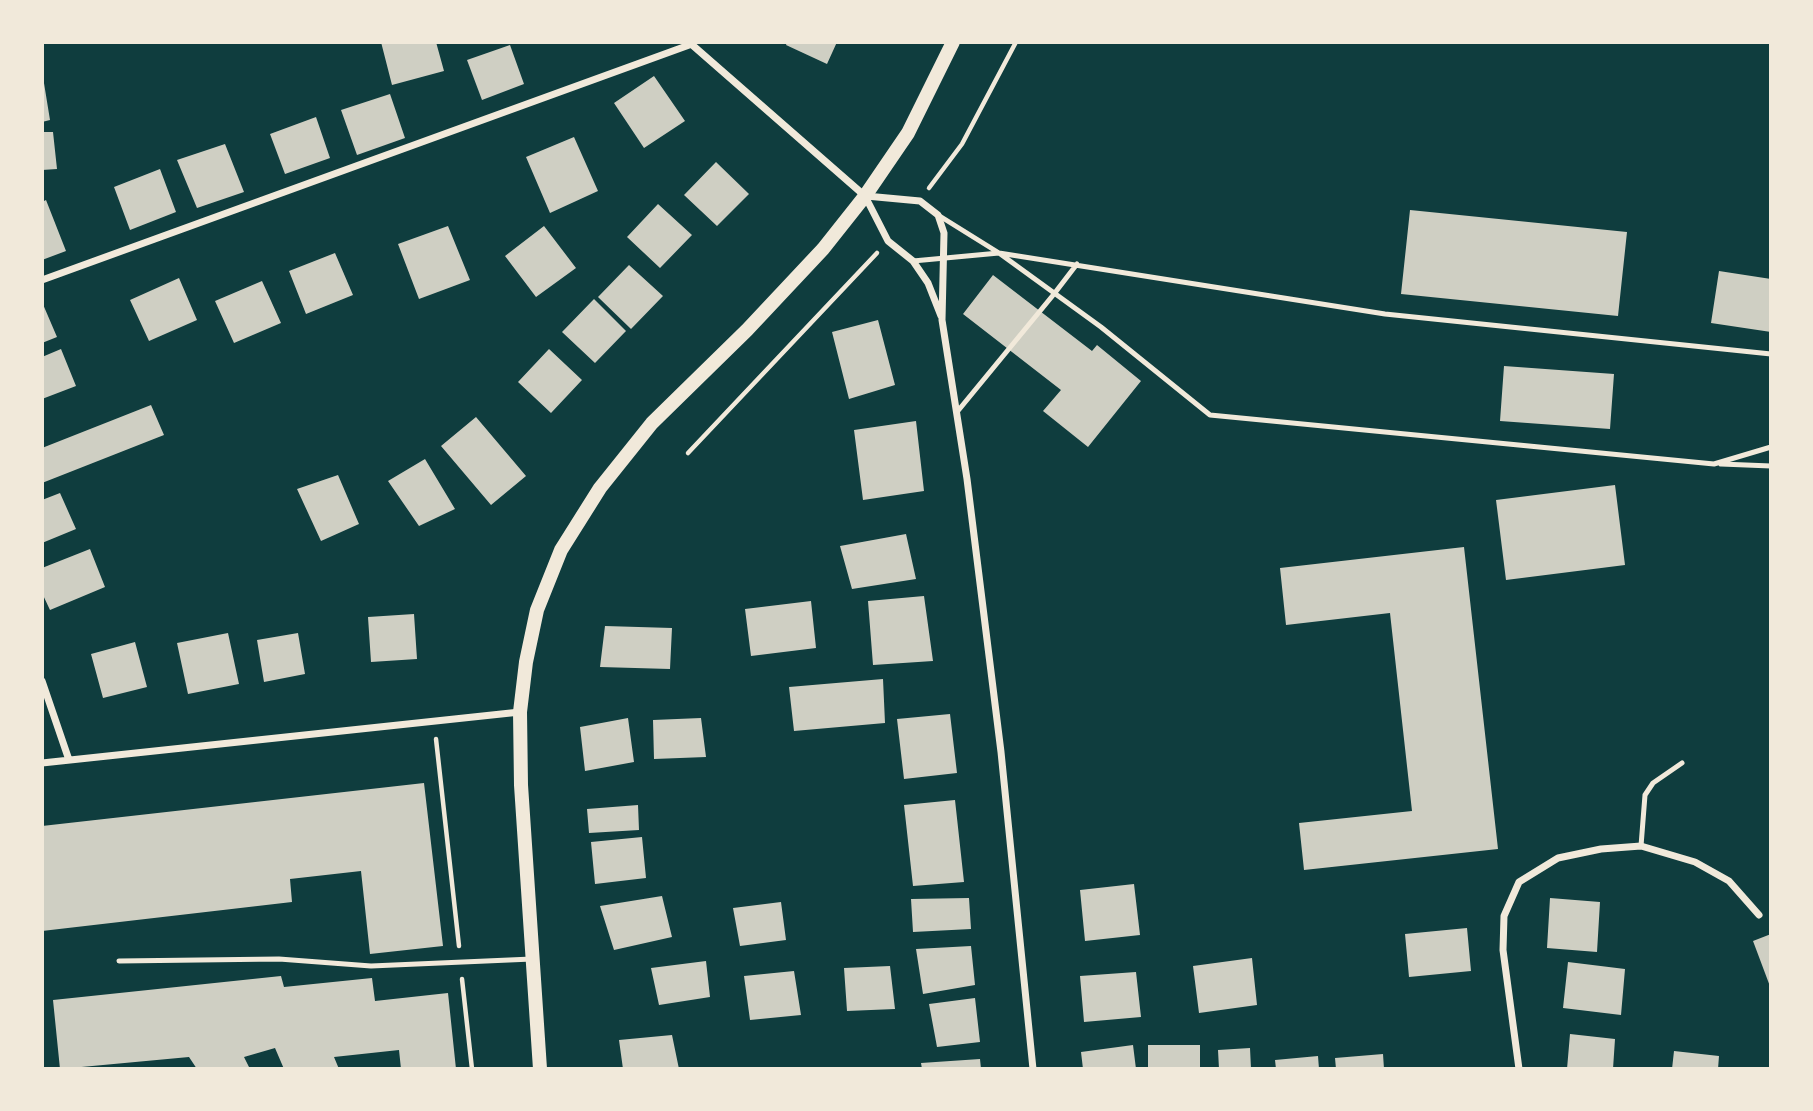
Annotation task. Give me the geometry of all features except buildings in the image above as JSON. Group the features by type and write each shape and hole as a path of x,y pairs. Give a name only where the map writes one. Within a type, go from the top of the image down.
{"main road":[{"path":"540,1069 520,712 526,662 537,610 561,551 600,488 652,423 747,330 823,249 865,196 908,133 953,42"}],"street":[{"path":"42,280 691,43 865,196 888,241 913,261 928,283 942,320"},
{"path":"865,196 920,201 938,215 944,233 942,320 967,479 1001,752 1033,1069"},
{"path":"42,681 69,760"},
{"path":"42,763 520,712"},
{"path":"1519,1069 1503,950 1504,916 1519,882 1558,859 1601,849 1641,846 1695,862 1729,881 1759,915"}],"lane":[{"path":"938,215 999,253 1101,327 1210,415 1714,464 1771,466"},
{"path":"913,261 999,253 1385,314 1771,354"},
{"path":"957,412 1077,264"},
{"path":"1714,464 1771,447"},
{"path":"1641,846 1645,796 1653,783 1682,763"},
{"path":"119,961 279,959 371,966 532,959"}],"path":[{"path":"920,201 962,144 1016,42"},
{"path":"688,453 888,241"},
{"path":"434,721 472,1069"}]}
